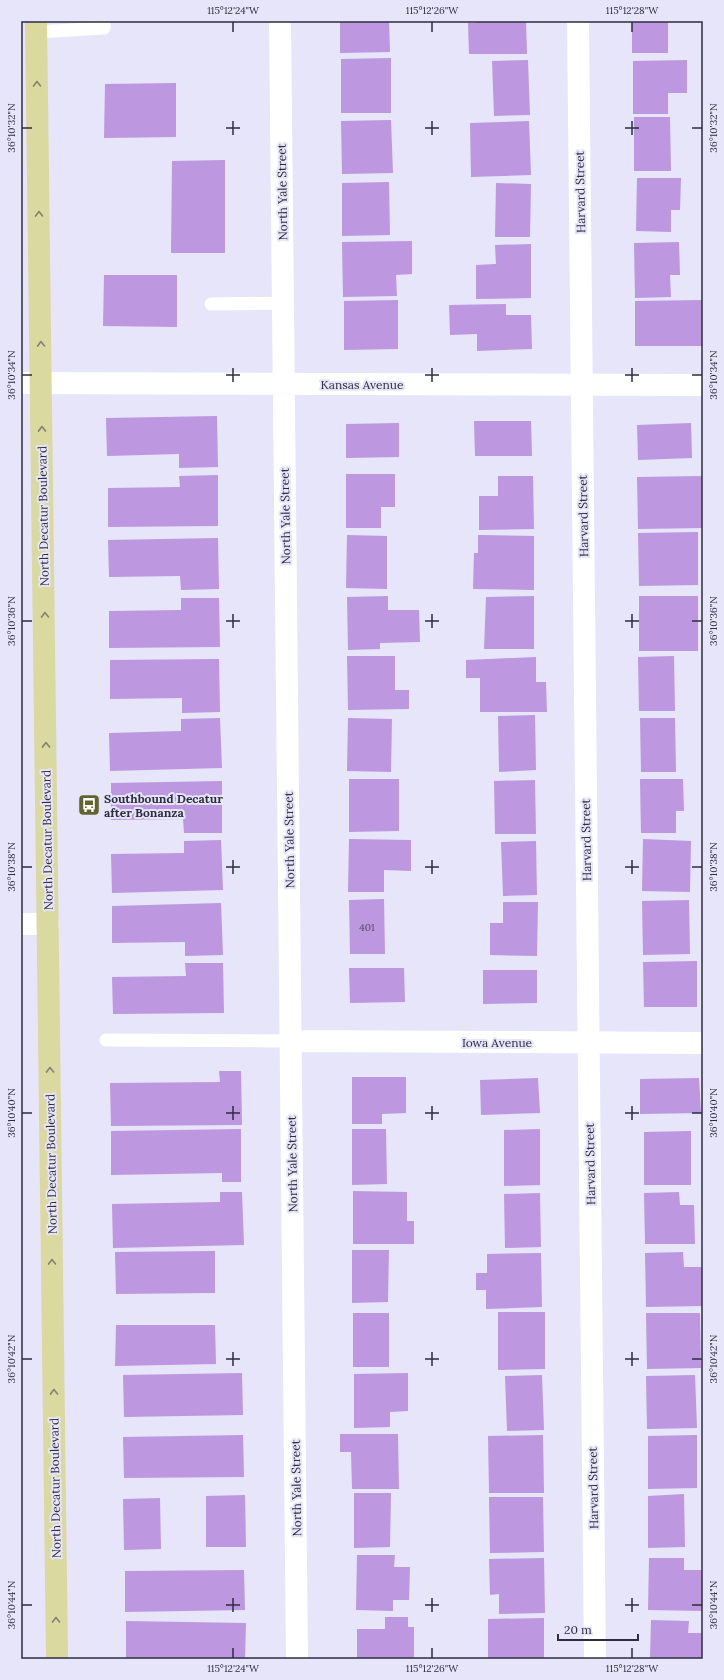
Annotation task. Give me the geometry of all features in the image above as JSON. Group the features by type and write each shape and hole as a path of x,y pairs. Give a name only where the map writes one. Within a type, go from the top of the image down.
{"main road":[{"name":"North Decatur Boulevard","path":"36,26 31,383 48,924 57,1659"}],"street":[{"name":"North Yale Street","path":"280,21 297,1659"},
{"name":"Harvard Street","path":"578,21 595,1659"},
{"name":"Kansas Avenue","path":"31,383 703,385"},
{"path":"21,924 48,924"},
{"name":"Iowa Avenue","path":"291,1041 703,1043"}],"lane":[{"path":"36,26 104,28 104,21"},
{"path":"211,304 283,303"},
{"path":"106,1040 291,1041"}],"building":[{"path":"340,21 389,21 390,52 340,53"},
{"path":"476,21 526,21 527,54 469,54 468,23 476,23"},
{"path":"632,21 668,21 668,53 632,53"},
{"path":"391,58 391,113 341,113 341,59"},
{"path":"528,60 530,115 494,116 492,61"},
{"path":"687,60 687,93 668,93 668,114 633,114 633,61"},
{"path":"176,83 176,137 104,138 105,84"},
{"path":"634,117 670,117 671,171 634,171"},
{"path":"391,120 393,173 342,174 341,121"},
{"path":"529,121 531,175 471,177 470,123"},
{"path":"225,160 225,253 171,253 172,161"},
{"path":"637,178 681,178 680,210 671,210 671,232 636,231"},
{"path":"389,182 390,235 342,236 342,183"},
{"path":"496,183 531,184 530,237 495,237"},
{"path":"412,241 412,274 396,275 397,296 343,297 342,242"},
{"path":"679,242 680,275 670,275 671,297 635,298 634,243"},
{"path":"531,244 531,298 476,299 476,265 496,264 495,245"},
{"path":"104,275 177,275 177,327 103,326"},
{"path":"398,300 398,349 344,350 344,301"},
{"path":"703,300 703,346 635,346 635,301"},
{"path":"506,304 506,315 531,315 532,349 477,351 477,334 450,335 449,305"},
{"path":"217,416 218,467 179,468 179,454 107,456 106,418"},
{"path":"474,421 531,421 532,456 475,456"},
{"path":"399,423 399,457 346,458 346,424"},
{"path":"691,423 692,458 638,460 637,425"},
{"path":"346,474 395,474 395,507 381,507 381,528 346,528"},
{"path":"218,475 218,526 108,527 108,488 180,487 179,476"},
{"path":"498,476 533,476 534,529 479,530 479,496 498,496"},
{"path":"703,476 703,528 638,529 637,477"},
{"path":"698,532 698,585 639,586 638,533"},
{"path":"347,535 387,536 387,589 346,588"},
{"path":"478,535 534,536 534,590 473,589 474,553 478,553"},
{"path":"218,538 219,589 181,590 180,576 109,577 108,540"},
{"path":"388,596 388,610 419,610 420,642 380,643 380,649 348,650 347,597"},
{"path":"534,596 534,649 484,649 486,597"},
{"path":"639,596 698,596 698,651 639,651"},
{"path":"181,598 219,598 220,647 109,648 109,611 181,610"},
{"path":"347,656 395,656 395,690 409,690 409,709 348,710"},
{"path":"674,656 675,711 639,711 638,657"},
{"path":"536,657 536,682 546,682 547,712 480,712 480,678 466,678 466,660"},
{"path":"219,659 220,712 182,713 182,698 110,699 110,660"},
{"path":"535,715 536,770 499,772 498,716"},
{"path":"220,718 222,768 110,771 109,733 181,731 181,719"},
{"path":"348,718 392,719 391,772 347,771"},
{"path":"640,718 675,718 676,772 641,772"},
{"path":"349,779 399,779 399,831 349,832"},
{"path":"640,779 683,779 684,811 676,811 676,833 641,833"},
{"path":"535,780 536,834 495,834 494,781"},
{"path":"222,781 222,833 184,833 183,819 111,820 111,783"},
{"path":"349,839 411,840 411,871 384,870 384,892 348,892"},
{"path":"643,839 691,841 690,892 642,891"},
{"path":"221,840 223,890 112,893 111,854 184,853 184,841"},
{"path":"536,841 537,895 503,896 501,842"},
{"path":"384,899 385,954 350,954 349,900"},
{"path":"689,900 690,954 643,955 642,901"},
{"path":"503,902 538,902 537,956 490,955 490,923 503,923"},
{"path":"221,903 223,955 185,956 185,942 112,943 112,906"},
{"path":"697,961 697,1007 644,1007 643,962"},
{"path":"185,963 223,963 224,1013 113,1014 112,977 186,976"},
{"path":"349,968 404,968 405,1002 350,1003"},
{"path":"483,970 537,970 537,1003 483,1004"},
{"path":"219,1071 241,1071 242,1125 111,1126 110,1083 220,1082"},
{"path":"352,1077 406,1077 406,1113 382,1114 382,1124 352,1124"},
{"path":"538,1078 540,1113 481,1115 480,1080"},
{"path":"699,1078 701,1113 640,1114 640,1079"},
{"path":"241,1129 241,1182 222,1182 222,1173 111,1175 111,1131"},
{"path":"352,1129 386,1129 387,1184 352,1185"},
{"path":"540,1129 540,1185 504,1186 504,1130"},
{"path":"691,1131 691,1185 644,1185 644,1132"},
{"path":"353,1191 407,1192 407,1221 414,1221 414,1244 353,1244"},
{"path":"220,1192 242,1192 244,1245 113,1248 112,1204 220,1202"},
{"path":"679,1192 680,1205 694,1205 695,1244 645,1244 644,1193"},
{"path":"540,1193 541,1247 505,1248 504,1194"},
{"path":"352,1250 389,1250 388,1302 352,1303"},
{"path":"215,1251 215,1293 116,1294 115,1252"},
{"path":"683,1252 684,1267 703,1267 703,1306 646,1307 645,1253"},
{"path":"541,1253 542,1307 486,1309 486,1290 476,1290 476,1273 487,1273 487,1254"},
{"path":"498,1312 545,1312 545,1369 498,1370"},
{"path":"353,1313 389,1313 389,1367 353,1367"},
{"path":"646,1313 700,1313 701,1368 647,1369"},
{"path":"116,1325 215,1325 216,1364 115,1366"},
{"path":"242,1373 243,1415 124,1417 123,1375"},
{"path":"408,1373 408,1411 390,1412 390,1427 354,1428 354,1374"},
{"path":"542,1375 544,1430 507,1431 505,1376"},
{"path":"695,1375 697,1428 647,1429 646,1376"},
{"path":"340,1434 398,1434 399,1489 352,1489 351,1452 340,1452"},
{"path":"243,1435 244,1477 124,1478 123,1437"},
{"path":"543,1435 544,1493 489,1493 488,1436"},
{"path":"697,1435 697,1488 648,1489 648,1436"},
{"path":"354,1493 391,1493 390,1547 354,1548"},
{"path":"684,1494 685,1547 648,1548 648,1496"},
{"path":"245,1495 246,1547 206,1547 206,1496"},
{"path":"489,1497 543,1497 544,1552 490,1553"},
{"path":"160,1498 161,1549 124,1550 123,1499"},
{"path":"357,1555 395,1555 394,1567 410,1567 409,1600 393,1600 393,1611 356,1610"},
{"path":"544,1558 545,1613 499,1614 499,1594 490,1595 489,1559"},
{"path":"649,1558 684,1558 684,1570 703,1570 703,1611 648,1610"},
{"path":"244,1570 245,1610 125,1612 125,1571"},
{"path":"385,1617 408,1617 408,1627 414,1627 414,1659 357,1659 357,1629 385,1629"},
{"path":"544,1618 544,1659 488,1659 488,1619"},
{"path":"651,1620 689,1621 688,1633 703,1633 703,1659 650,1659"},
{"path":"126,1621 246,1623 245,1659 126,1659"}],"place":[{"name":"Southbound Decatur after Bonanza","path":"89,805"}]}
